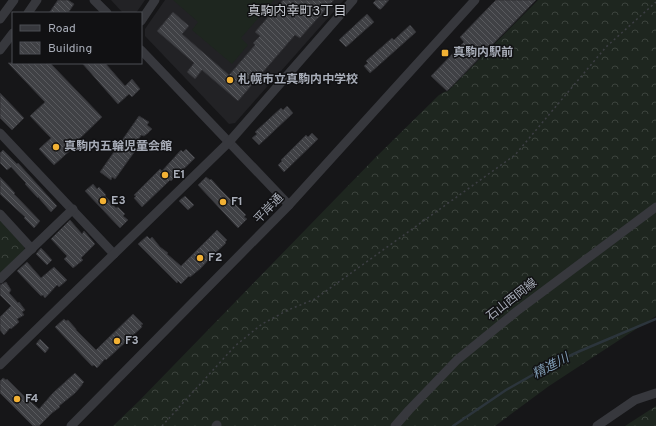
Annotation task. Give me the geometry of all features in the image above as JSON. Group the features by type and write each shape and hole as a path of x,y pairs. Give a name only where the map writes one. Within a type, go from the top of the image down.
{"street":[{"path":"0,19 14,0"},
{"path":"29,12 37,0"},
{"path":"94,0 106,12"},
{"path":"142,20 156,0"},
{"path":"0,365 229,142 353,0"},
{"name":"平岸通","path":"71,426 289,205 475,0"},
{"path":"0,50 12,34"},
{"path":"142,51 289,205"},
{"path":"2,138 114,254"},
{"name":"石山西岡線","path":"395,426 457,360 516,311 656,207"},
{"path":"0,279 73,210"},
{"path":"0,214 32,249"},
{"path":"597,426 635,400 656,393"}],"path":[{"path":"162,426 235,346 262,324 288,310 316,299 516,154 606,47 656,2"}],"shaded area":[{"path":"111,0 145,0 137,12 122,12"},
{"name":"札幌市立真駒内中学校","path":"165,0 344,0 235,123 229,124 145,36 145,29"}],"green space":[{"path":"173,0 274,0 241,38 248,45 232,64 192,30 198,22"},
{"path":"538,0 656,0 656,316 549,386 495,426 113,426 375,158 439,95 448,91"},
{"path":"0,220 24,246 25,251 0,274"},
{"path":"656,406 656,426 625,426"}],"building":[{"path":"58,0 68,0 74,4 69,12 50,12"},
{"path":"283,0 334,0 300,38 295,35 238,101 202,70 195,79 187,72 194,63 157,31 173,12 189,26 182,34 229,75 255,45 253,43 260,36 255,32"},
{"path":"376,0 389,0 381,9 379,9 373,3"},
{"path":"496,0 536,0 447,91 431,76 464,42 460,37"},
{"path":"367,14 374,22 346,47 339,40"},
{"path":"410,25 416,32 370,73 364,66 368,63 366,61 392,38 394,40"},
{"path":"8,63 51,64 102,117 74,144 75,146 54,165 39,149 51,138 30,116 45,102"},
{"path":"83,64 106,64 125,86 132,79 140,89 132,97 129,94 118,104"},
{"path":"0,93 24,118 12,130 0,118"},
{"path":"287,106 293,113 259,145 252,138 257,134 255,132 281,108 283,110"},
{"path":"139,116 149,122 147,125 152,129 144,136 141,135 133,150 135,151 115,179 112,177 111,180 100,172"},
{"path":"312,133 318,139 284,172 278,165 282,161 281,160 306,135 308,137"},
{"name":"E1","path":"186,149 195,158 142,207 134,198 136,196 134,195 160,169 162,171 181,150 183,152"},
{"path":"3,150 17,164 18,163 57,206 51,212 11,167 7,170 0,163 0,153"},
{"path":"0,177 40,221 34,228 24,218 25,217 0,194"},
{"name":"F1","path":"206,177 210,180 211,179 246,215 244,217 247,219 238,228 198,185"},
{"name":"E3","path":"93,184 97,189 99,187 116,208 118,207 125,214 123,216 128,220 120,228 85,191"},
{"path":"185,196 194,205 188,210 179,201"},
{"path":"70,220 82,234 84,231 95,244 81,258 83,260 73,268 64,259 67,256 51,239"},
{"name":"F2","path":"217,230 227,240 225,242 226,243 201,268 190,277 189,276 181,284 178,281 177,283 138,244 147,236 150,239 152,237 160,247 168,253 167,254 181,266"},
{"path":"41,248 52,260 47,265 36,254"},
{"path":"27,262 41,278 54,267 67,280 59,287 57,285 45,298 43,295 41,296 17,271"},
{"path":"6,282 11,290 9,293 25,310 22,312 24,315 17,319 19,322 11,329 10,328 4,335 0,330 0,317 11,306 0,295 0,285"},
{"name":"F3","path":"133,314 143,324 141,325 142,327 106,360 105,359 97,368 94,365 92,366 55,327 64,319 66,321 68,320 96,350"},
{"path":"40,339 49,348 45,353 36,344"},
{"name":"F4","path":"75,373 84,382 82,385 39,426 33,426 0,393 0,381 3,378 6,380 7,379 39,409 53,393"}],"waterway":[{"name":"精進川","path":"453,426 506,390 550,365 656,319"}],"place":[{"name":"真駒内駅前","path":"445,53"},
{"name":"札幌市立真駒内中学校","path":"230,80"},
{"name":"真駒内五輪児童会館","path":"56,147"},
{"name":"E1","path":"165,175"},
{"name":"E3","path":"103,201"},
{"name":"F1","path":"223,202"},
{"name":"F2","path":"200,258"},
{"name":"F3","path":"117,341"},
{"name":"F4","path":"17,399"}],"district":[{"name":"真駒内幸町3丁目","path":"297,12"}]}
